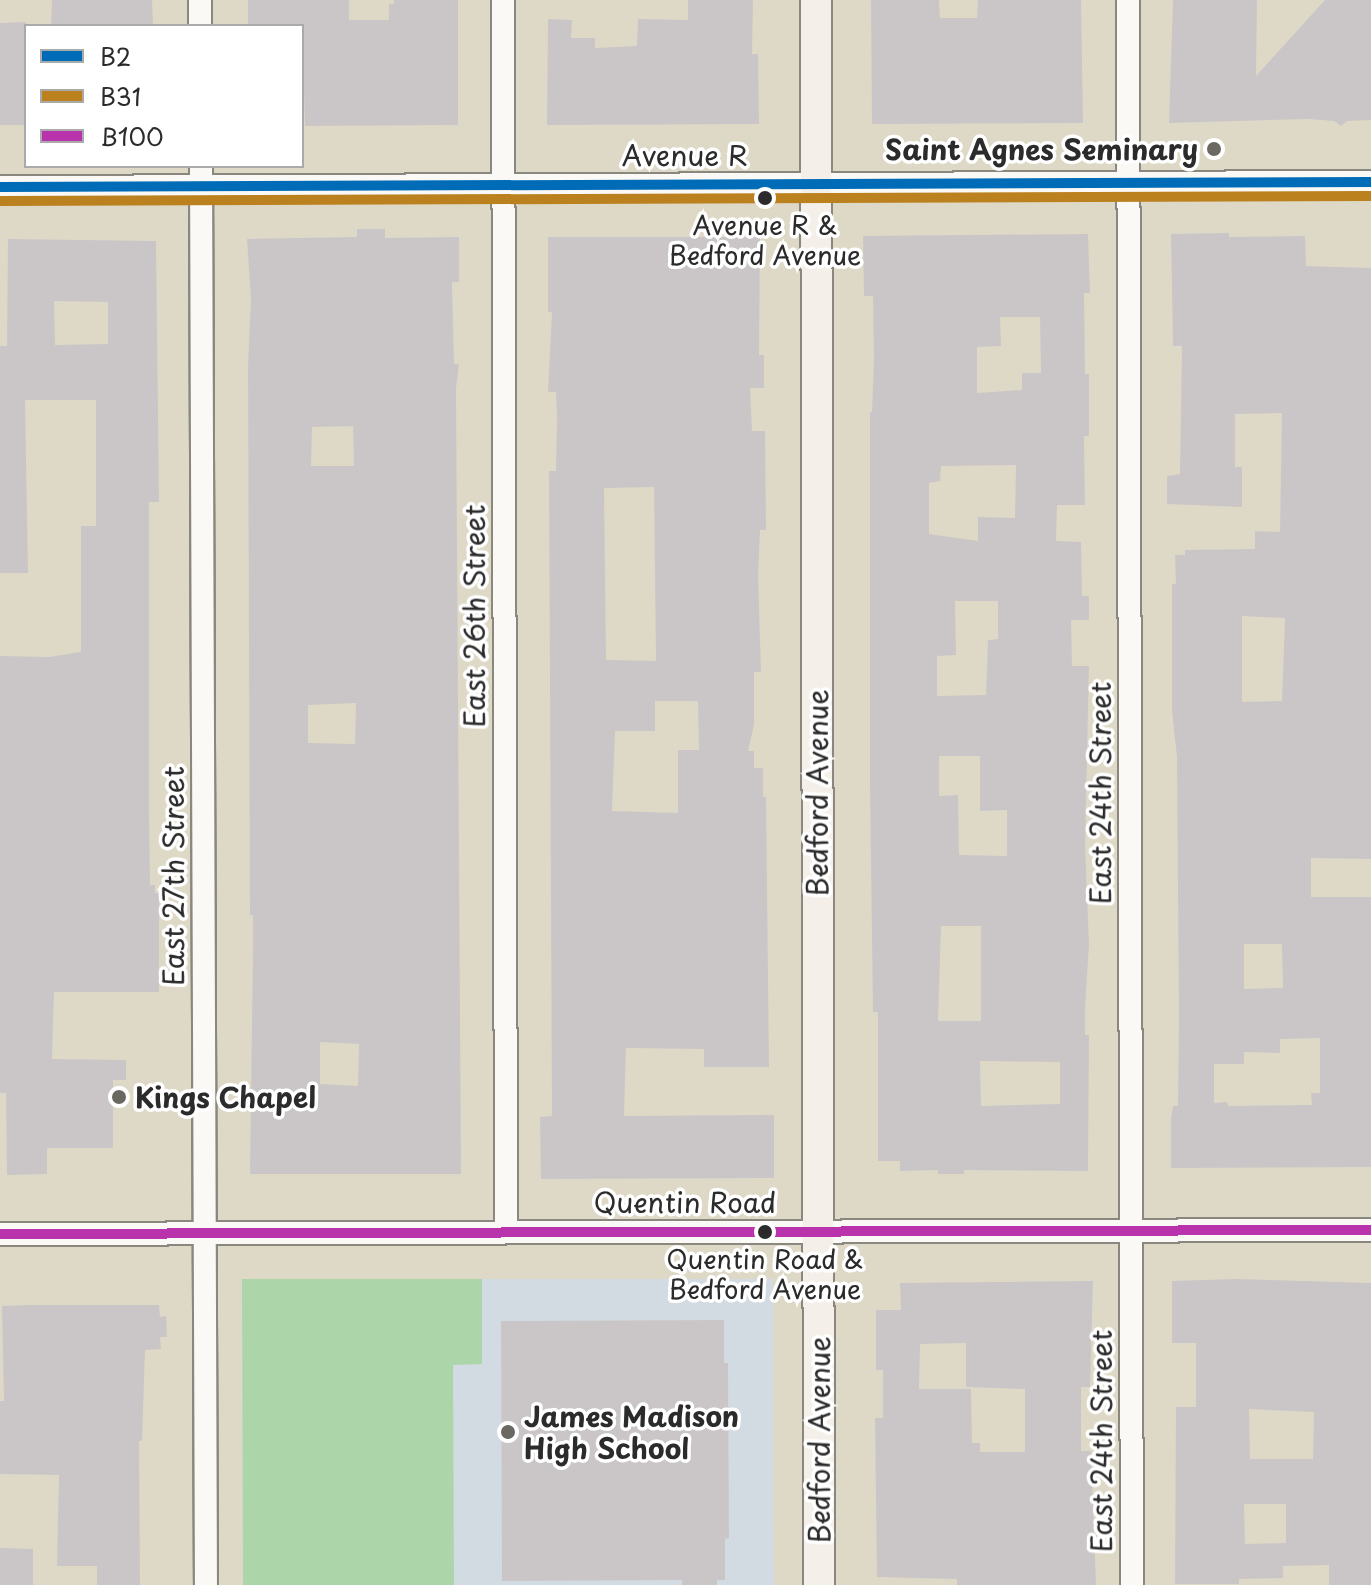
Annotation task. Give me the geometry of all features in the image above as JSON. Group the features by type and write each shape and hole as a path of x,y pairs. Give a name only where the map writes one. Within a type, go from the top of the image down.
{"main road":[{"name":"Bedford Avenue","path":"816,0 819,1585"}],"street":[{"path":"200,0 200,24"},
{"name":"East 26th Street","path":"503,0 506,1232"},
{"name":"East 24th Street","path":"1128,0 1132,1585"},
{"name":"Avenue R","path":"0,187 201,176 504,185 1371,182"},
{"name":"East 27th Street","path":"201,176 206,1585"},
{"name":"Quentin Road","path":"0,1234 1371,1230"}],"shaded area":[{"name":"James Madison High School","path":"242,1279 773,1279 774,1585 243,1585"}],"green space":[{"path":"242,1279 482,1279 482,1364 453,1365 454,1585 243,1585"}],"building":[{"path":"52,0 152,0 153,24 51,24"},
{"path":"248,0 349,0 349,20 389,20 389,4 394,4 394,0 458,0 458,125 305,126 304,24 248,24"},
{"path":"688,0 753,0 752,54 758,54 759,124 547,125 548,19 572,20 571,38 595,38 595,48 637,46 638,19 688,20"},
{"path":"871,0 939,0 940,18 977,18 978,0 1081,0 1083,123 872,124"},
{"path":"1173,0 1257,0 1256,76 1325,0 1371,0 1371,120 1347,121 1341,126 1334,121 1308,119 1169,123"},
{"path":"26,22 24,125 0,125 0,23"},
{"path":"357,229 385,229 385,238 459,237 459,282 452,282 454,364 459,364 456,388 461,1174 250,1174 253,915 250,915 248,366 251,299 247,239 357,237","holes":["353,426 354,466 311,466 312,427","356,703 355,744 308,743 308,705","320,1042 359,1044 358,1086 320,1084"]},
{"path":"1088,234 1090,293 1084,293 1085,374 1089,374 1089,436 1084,436 1085,505 1057,505 1056,541 1081,542 1082,596 1089,596 1089,620 1071,620 1072,666 1089,666 1085,844 1089,944 1085,1008 1085,1035 1089,1035 1088,1171 964,1170 964,1174 938,1174 938,1170 900,1171 900,1161 878,1161 878,1012 873,1012 870,785 873,296 864,296 863,236","holes":["1000,317 1040,317 1041,373 1022,373 1022,390 977,393 977,347 1001,346","1016,465 1015,518 978,517 978,541 929,534 929,483 940,481 941,466","955,601 998,601 998,639 988,640 986,695 937,696 937,656 956,655","939,756 980,756 980,811 1007,810 1007,856 959,855 958,795 939,796","941,926 981,926 981,1021 938,1021","980,1061 1060,1062 1060,1104 981,1106"]},
{"path":"1171,234 1305,236 1306,266 1371,268 1371,859 1311,858 1311,897 1371,897 1371,1167 1171,1168 1171,1119 1173,1106 1178,1106 1179,1018 1177,757 1172,711 1172,584 1176,584 1175,555 1185,555 1185,550 1255,549 1255,531 1280,532 1282,413 1235,414 1235,467 1242,467 1242,507 1167,504 1167,476 1180,474 1182,346 1173,346","holes":["1242,616 1285,618 1282,701 1242,702","1244,944 1282,944 1283,988 1244,989","1320,1038 1320,1093 1311,1093 1312,1105 1228,1106 1227,1102 1214,1103 1214,1064 1244,1064 1244,1052 1280,1053 1280,1039"]},
{"path":"548,237 760,237 759,355 764,355 764,388 750,388 752,431 765,431 766,530 760,530 758,576 761,672 754,672 754,725 748,751 754,751 754,768 763,768 763,797 766,797 769,1067 704,1067 704,1049 626,1048 624,1116 774,1115 774,1178 541,1179 540,1117 552,1116 549,471 556,471 557,418 556,392 548,392 552,312 548,312","holes":["654,487 656,661 606,660 604,488","655,701 698,701 699,750 678,750 678,813 612,811 615,731 655,731"]},
{"path":"8,239 156,241 159,502 149,502 149,811 150,885 155,885 155,893 159,893 159,992 54,992 52,1059 126,1060 126,1080 113,1080 113,1148 47,1148 47,1174 7,1175 6,1093 0,1093 0,656 49,657 81,652 81,526 96,526 96,400 25,400 28,573 0,573 0,346 7,346","holes":["54,301 108,302 108,344 55,345"]},
{"path":"1235,1279 1371,1283 1371,1585 1329,1585 1329,1565 1283,1566 1283,1578 1239,1579 1239,1584 1175,1584 1176,1407 1196,1407 1196,1343 1172,1343 1172,1281","holes":["1249,1409 1314,1412 1313,1459 1250,1459","1244,1504 1286,1504 1286,1543 1245,1544"]},
{"path":"1093,1281 1090,1387 1081,1387 1081,1451 1091,1451 1096,1585 957,1585 957,1579 877,1577 875,1418 883,1418 883,1370 876,1370 876,1310 901,1310 900,1283","holes":["966,1343 966,1387 1025,1389 1025,1452 980,1452 980,1443 972,1443 971,1389 919,1389 920,1344"]},
{"path":"159,1305 160,1317 166,1316 167,1337 160,1337 161,1349 145,1350 142,1441 139,1441 140,1585 97,1585 97,1566 57,1566 59,1475 0,1474 0,1401 4,1401 2,1306"},
{"path":"724,1320 724,1363 728,1363 729,1538 725,1539 725,1580 717,1580 717,1585 682,1585 682,1580 502,1581 501,1321"},
{"path":"0,1548 33,1549 33,1585 0,1585"}],"transit line":[{"name":"B2","path":"0,187 1371,182"},
{"name":"B31","path":"0,201 1371,196"},
{"name":"B100","path":"0,1234 1371,1230"}],"place":[{"name":"Saint Agnes Seminary","path":"1214,149"},
{"name":"Avenue R & Bedford Avenue","path":"765,198"},
{"name":"Kings Chapel","path":"119,1097"},
{"name":"Quentin Road & Bedford Avenue","path":"765,1232"},
{"name":"James Madison High School","path":"508,1432"}]}
